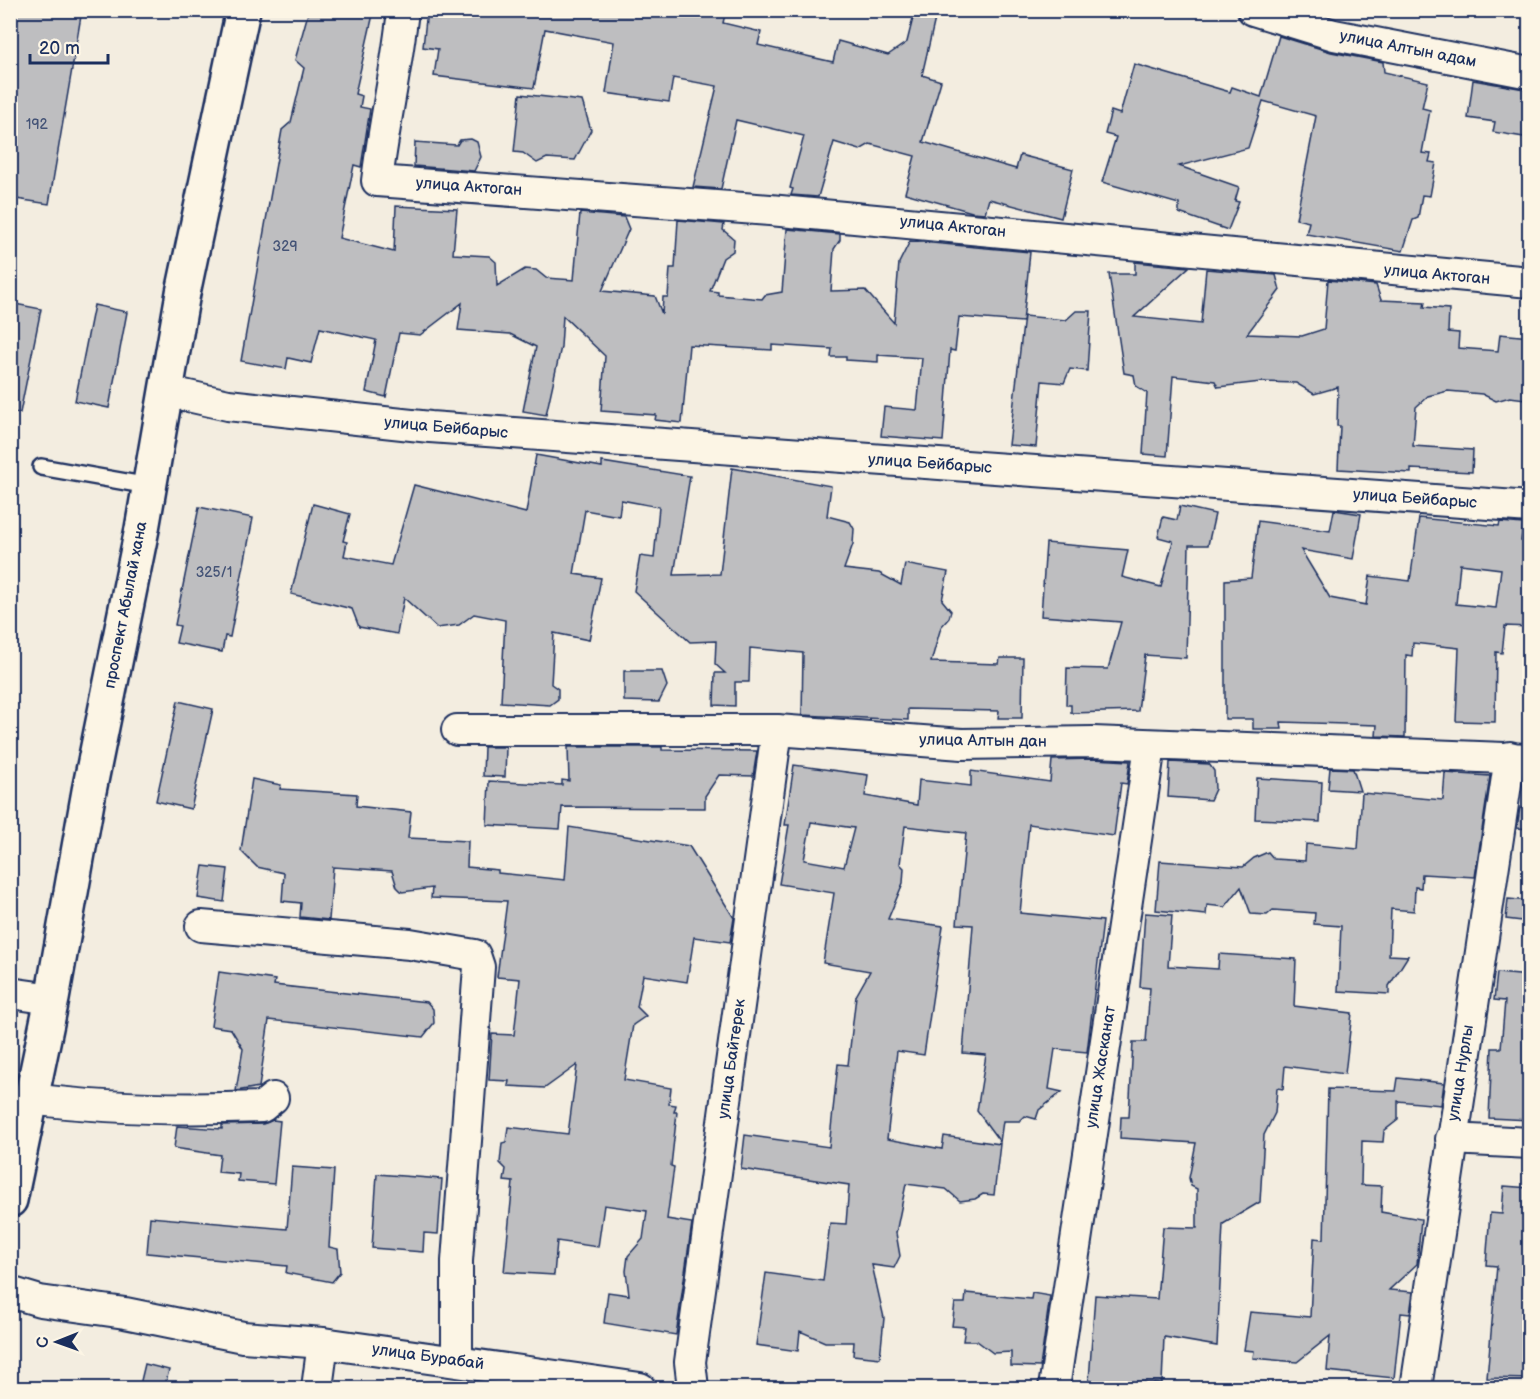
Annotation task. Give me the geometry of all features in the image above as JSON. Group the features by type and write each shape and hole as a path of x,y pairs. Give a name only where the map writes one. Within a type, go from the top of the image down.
{"main road":[{"name":"проспект Абылай хана","path":"10,1200 52,999 183,293 243,10"}],"street":[{"name":"улица Актоган","path":"403,10 396,71 376,181 770,210 1530,282"},
{"name":"улица Алтын адам","path":"1253,10 1334,35 1530,73"},
{"name":"улица Бейбарыс","path":"166,391 228,405 331,417 776,454 1530,507"},
{"name":"улица Алтын дан","path":"457,730 777,730 962,744 1093,742 1150,746 1520,758"},
{"name":"улица Байтерек","path":"693,1389 690,1362 777,730"},
{"name":"улица Жасканат","path":"1054,1389 1150,746"},
{"name":"улица Нурлы","path":"1416,1389 1451,1139 1520,758"},
{"path":"201,926 410,944 475,955 479,967 457,1261 457,1360"},
{"path":"10,993 52,999"},
{"path":"31,1099 123,1107 220,1109 262,1107 273,1098"},
{"path":"1451,1139 1530,1143"},
{"name":"улица Бурабай","path":"10,1292 40,1301 125,1313 243,1337 323,1343 457,1360 640,1389"},
{"path":"317,1389 323,1343"}],"lane":[{"path":"41,467 149,486"}],"building":[{"path":"17,10 82,10 49,204 10,198 10,50"},
{"path":"309,10 374,10 355,94 362,96 360,107 370,109 361,167 354,165 339,238 394,252 396,206 457,209 453,254 489,256 496,262 497,286 525,269 536,270 546,278 574,280 580,213 624,217 629,229 602,291 655,296 662,314 663,297 668,297 670,268 675,268 678,220 724,224 723,230 734,239 733,251 723,258 710,291 718,292 718,295 762,299 765,295 782,292 787,229 840,234 840,240 834,249 831,291 865,290 894,323 899,263 910,241 1030,252 1023,322 959,317 955,351 950,350 943,441 881,436 884,407 917,410 922,358 878,355 878,362 846,360 846,357 831,357 832,349 772,345 772,350 689,345 682,423 655,420 656,415 601,411 605,356 563,316 561,347 546,415 523,411 536,347 510,334 458,330 462,303 420,335 399,333 386,397 366,392 376,340 320,328 311,363 288,358 286,369 241,361 282,130 291,122 304,68 295,60"},
{"path":"427,10 726,10 723,23 761,32 758,45 833,62 838,41 888,55 907,42 915,10 937,10 922,75 941,81 923,142 1016,169 1020,155 1073,169 1061,218 989,199 985,213 972,212 905,193 915,156 870,144 860,150 834,142 818,197 791,195 793,189 790,188 804,136 736,120 721,189 693,187 717,86 673,78 669,102 606,93 614,42 545,29 534,88 434,76 438,49 423,47"},
{"path":"1279,36 1331,52 1383,62 1384,72 1428,82 1422,108 1430,110 1422,153 1431,154 1429,162 1436,163 1430,196 1422,195 1418,218 1413,220 1403,251 1306,234 1309,222 1296,219 1316,116 1263,101 1248,148 1179,166 1239,187 1235,201 1239,202 1228,230 1179,213 1179,204 1102,182 1116,137 1105,134 1111,111 1120,114 1134,64 1230,92 1232,87 1261,97"},
{"path":"1473,80 1530,90 1530,138 1493,132 1495,122 1468,118"},
{"path":"520,94 582,101 591,130 575,160 547,158 537,163 523,153 514,152"},
{"path":"471,139 477,142 481,157 474,171 414,166 415,142 457,145 460,140"},
{"path":"1135,262 1189,267 1134,317 1201,324 1206,269 1276,275 1280,290 1247,334 1302,336 1324,329 1328,280 1376,285 1381,300 1425,302 1424,307 1449,309 1448,332 1459,333 1458,348 1498,351 1500,334 1530,337 1530,388 1526,388 1525,399 1510,397 1496,401 1482,394 1448,391 1428,396 1416,407 1413,446 1473,450 1472,472 1411,469 1411,473 1338,469 1340,426 1337,426 1338,387 1314,394 1296,383 1261,382 1218,387 1215,381 1173,376 1167,456 1143,454 1147,393 1136,386 1134,375 1124,373 1109,274 1135,274"},
{"path":"10,303 41,309 20,413 10,412"},
{"path":"94,305 127,312 109,408 75,401"},
{"path":"1076,311 1091,311 1087,371 1070,369 1064,383 1042,381 1036,447 1009,445 1024,316 1066,320"},
{"path":"536,455 602,467 602,462 690,476 674,575 720,574 732,468 831,486 827,516 850,522 854,529 853,544 844,569 879,573 901,585 905,564 948,572 942,600 951,611 949,618 941,627 931,662 999,664 1000,658 1023,658 1022,718 998,718 999,711 908,709 908,720 802,715 803,653 750,648 749,682 735,682 735,706 714,705 715,673 725,673 715,664 716,641 690,642 634,591 640,556 654,558 659,507 621,500 619,516 585,510 574,574 601,578 589,640 554,633 551,684 558,689 558,699 550,705 501,702 505,620 474,614 459,625 437,628 404,598 397,634 359,627 352,609 291,594 313,504 350,514 343,541 347,542 344,556 391,565 414,485 526,513"},
{"path":"1180,506 1215,514 1208,545 1189,545 1186,658 1145,655 1138,711 1071,713 1071,705 1066,705 1067,668 1108,669 1121,622 1041,616 1046,543 1128,550 1122,577 1161,587 1173,541 1158,537 1163,517 1177,520"},
{"path":"199,507 253,518 230,637 225,636 222,652 176,643 180,626 175,625"},
{"path":"1334,510 1361,514 1353,559 1301,550 1330,598 1366,605 1370,576 1410,581 1419,518 1499,526 1500,522 1523,524 1521,541 1530,541 1530,627 1505,626 1502,653 1496,652 1495,722 1456,721 1459,648 1413,643 1412,656 1406,655 1405,737 1376,736 1377,725 1281,722 1282,729 1253,729 1253,719 1225,719 1225,580 1251,578 1258,521 1330,531","holes":["1460,564 1501,569 1496,608 1456,604"]},
{"path":"624,671 662,671 667,686 659,702 624,701"},
{"path":"178,701 213,709 191,809 156,801"},
{"path":"484,747 506,747 505,777 483,776"},
{"path":"568,747 662,747 662,750 757,751 753,776 719,775 705,796 705,808 562,807 560,829 487,825 489,781 562,785 562,780 569,781"},
{"path":"1052,760 1130,761 1127,784 1121,783 1114,836 1029,824 1020,913 1103,921 1087,1052 1055,1049 1049,1089 1062,1092 1039,1110 1036,1119 1025,1116 1020,1121 1003,1121 1000,1142 977,1111 986,1055 963,1053 973,925 957,924 966,833 905,826 900,864 904,868 903,883 888,919 943,926 924,1055 897,1051 887,1139 942,1149 944,1136 1000,1144 994,1195 983,1194 975,1199 960,1201 946,1189 906,1184 896,1233 900,1256 894,1268 872,1265 884,1318 880,1358 853,1355 854,1342 825,1342 800,1331 798,1351 756,1345 766,1273 823,1281 830,1223 846,1224 849,1185 741,1169 745,1135 829,1147 838,1064 848,1065 856,996 870,971 823,963 834,893 779,884 789,825 785,825 794,765 868,775 865,796 917,805 919,780 971,786 971,771 1050,782","holes":["811,822 854,828 844,867 804,860"]},
{"path":"1170,762 1209,764 1214,771 1215,789 1210,800 1168,797"},
{"path":"1330,768 1353,769 1360,791 1328,789"},
{"path":"1445,773 1490,776 1475,877 1422,874 1421,888 1415,887 1414,911 1391,909 1389,955 1408,956 1389,986 1389,994 1338,991 1341,926 1314,924 1315,913 1273,910 1267,915 1251,914 1241,887 1225,907 1207,905 1206,915 1156,910 1160,861 1243,867 1254,858 1268,852 1274,859 1305,861 1306,844 1358,849 1362,793 1443,800"},
{"path":"1257,778 1322,782 1320,822 1255,819"},
{"path":"252,779 281,785 280,789 357,794 356,806 411,812 408,838 468,841 467,867 498,870 498,873 565,880 569,827 689,846 734,918 730,942 694,937 687,982 643,975 637,1007 646,1016 633,1025 624,1080 671,1088 669,1104 676,1105 671,1166 674,1167 667,1219 692,1223 676,1335 604,1323 608,1292 629,1295 626,1271 628,1256 643,1239 647,1211 604,1205 598,1247 557,1241 554,1275 504,1272 513,1182 504,1181 506,1169 500,1163 502,1143 506,1142 508,1127 568,1134 577,1065 545,1088 508,1086 509,1081 489,1080 492,1034 514,1035 520,979 497,977 507,901 431,898 432,888 402,892 397,887 392,871 333,867 329,920 300,917 301,903 282,901 284,873 257,867 241,851"},
{"path":"1520,808 1530,809 1530,829 1517,828"},
{"path":"203,866 228,869 224,902 198,898"},
{"path":"1508,899 1530,901 1530,922 1506,919"},
{"path":"1145,913 1172,915 1168,966 1218,969 1219,954 1296,959 1294,1006 1352,1013 1345,1074 1285,1066 1283,1089 1277,1088 1275,1113 1264,1135 1260,1202 1223,1224 1217,1346 1164,1337 1162,1383 1089,1381 1095,1295 1157,1299 1163,1227 1197,1228 1197,1189 1191,1186 1189,1178 1196,1143 1120,1138 1121,1117 1129,1117 1133,1042 1146,1042 1150,988 1140,987"},
{"path":"219,972 275,980 274,985 427,1002 433,1009 434,1023 423,1037 269,1020 259,1087 236,1091 243,1049 231,1029 211,1026"},
{"path":"1497,973 1530,976 1530,1120 1489,1118 1492,1048 1501,1048 1505,1001 1494,1000"},
{"path":"1398,1078 1444,1083 1441,1105 1398,1101 1398,1120 1384,1131 1383,1142 1362,1141 1361,1185 1382,1186 1381,1212 1421,1219 1417,1264 1389,1290 1413,1292 1410,1314 1401,1313 1394,1378 1327,1371 1330,1336 1297,1362 1253,1358 1254,1351 1244,1350 1250,1312 1310,1317 1314,1238 1324,1239 1328,1089 1396,1091"},
{"path":"273,1120 280,1121 274,1184 238,1181 239,1174 218,1172 220,1155 174,1148 177,1126 222,1129 222,1125 263,1124"},
{"path":"292,1167 334,1170 329,1247 338,1249 340,1272 332,1282 286,1273 287,1266 147,1253 150,1217 287,1229"},
{"path":"377,1174 442,1179 438,1234 424,1233 423,1252 372,1248"},
{"path":"1504,1186 1530,1188 1530,1379 1487,1378 1497,1266 1486,1265 1490,1213 1502,1214"},
{"path":"966,1293 1031,1299 1032,1293 1050,1296 1040,1367 1011,1366 1011,1352 993,1353 977,1341 963,1341 965,1327 952,1326 955,1303 965,1303"},
{"path":"145,1364 169,1370 164,1389 139,1389"}]}
